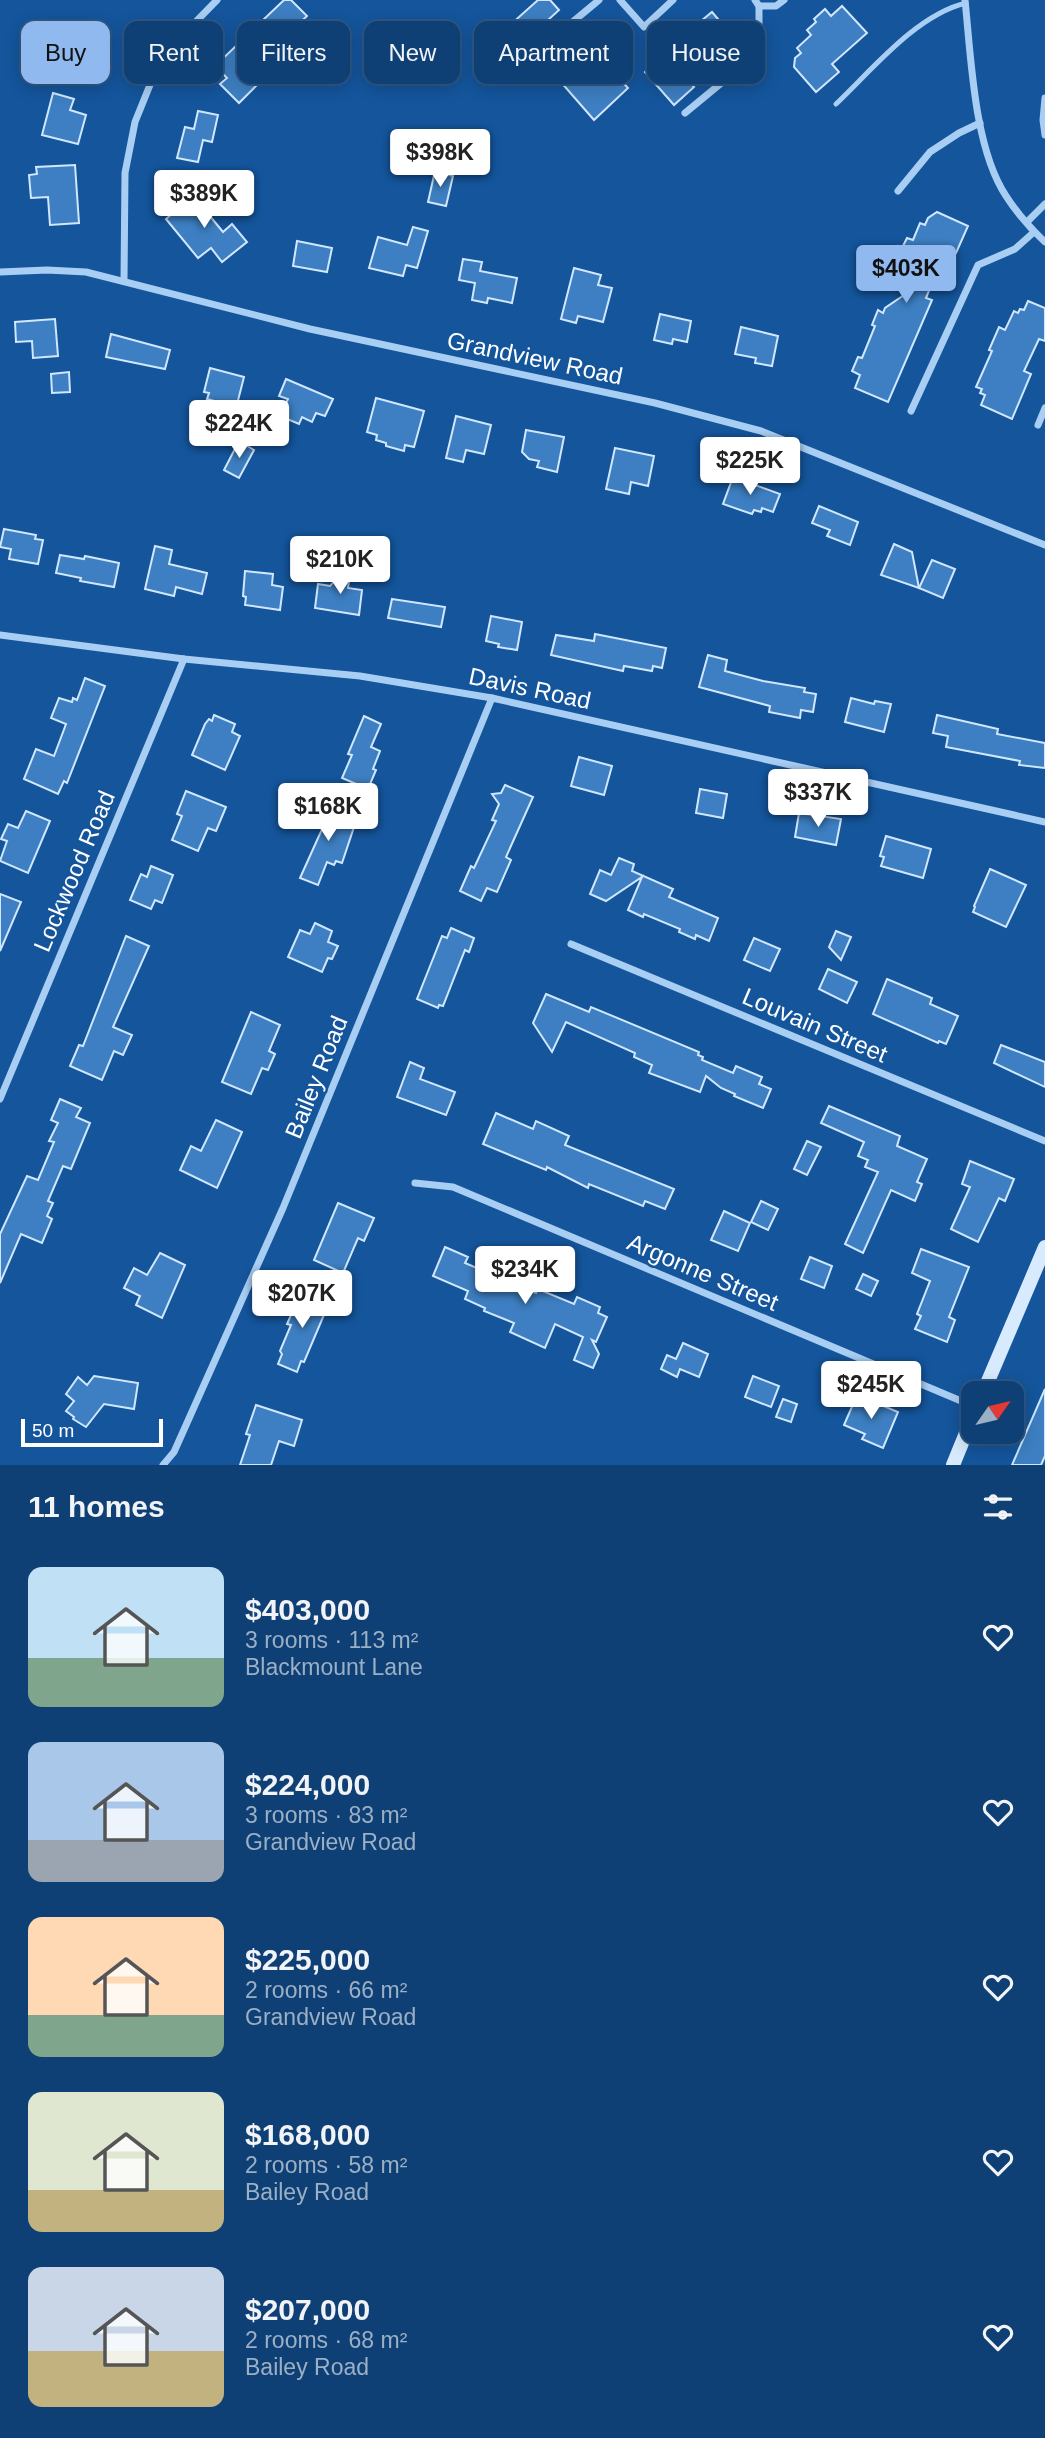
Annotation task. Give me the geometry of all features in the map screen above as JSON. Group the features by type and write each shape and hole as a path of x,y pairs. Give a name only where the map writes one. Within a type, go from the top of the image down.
{"main road":[{"path":"988,1381 1045,1247"},
{"path":"953,1465 962,1444"}],"street":[{"path":"124,281 125,173 135,122 154,75 179,39 217,0"},
{"path":"574,21 599,0"},
{"path":"620,0 644,27 673,0"},
{"path":"684,113 748,61 759,40 757,3 776,6 784,0"},
{"path":"966,1 980,123 988,156 1005,195 1045,242"},
{"path":"1045,98 1045,135"},
{"path":"898,191 930,152 959,132 980,123"},
{"path":"1027,222 1045,204"},
{"path":"911,411 978,265 1015,249 1034,232"},
{"name":"Grandview Road","path":"0,272 86,272 310,329 655,403 761,431 1045,545"},
{"path":"1038,425 1045,408"},
{"name":"Davis Road","path":"0,635 184,659 360,676 492,698 1045,822"},
{"name":"Lockwood Road","path":"0,1099 184,659"},
{"name":"Bailey Road","path":"163,1465 174,1452 283,1208 492,698"},
{"name":"Louvain Street","path":"571,944 1045,1141"},
{"name":"Argonne Street","path":"415,1183 453,1187 961,1401"}],"lane":[{"path":"836,104 923,23 949,7 966,1"}],"building":[{"path":"284,0 291,0 307,16 302,21 262,21"},
{"path":"538,0 550,0 559,10 547,21 514,21"},
{"path":"842,6 867,33 832,64 839,72 816,92 794,67 795,58 801,53 797,48 811,35 807,30 816,22 814,19 825,9 831,16"},
{"path":"712,12 720,21 701,21"},
{"path":"237,45 237,84 258,84 239,103 220,84 227,78 223,74 223,58"},
{"path":"563,84 624,84 628,88 594,120"},
{"path":"656,84 691,84 694,87 674,105"},
{"path":"53,93 74,99 70,110 86,115 78,144 42,135"},
{"path":"198,111 218,115 212,142 203,140 198,162 177,158 185,127 194,129"},
{"path":"75,165 79,223 50,225 48,197 31,198 29,175 37,174 36,167"},
{"path":"435,171 453,176 446,206 428,202"},
{"path":"191,193 223,232 232,224 247,242 222,262 211,248 198,258 166,219 180,207 177,204"},
{"path":"937,212 968,226 956,253 946,249 926,298 932,300 888,402 855,388 860,375 852,371 858,357 862,358 875,326 872,325 878,310 883,313 885,308 907,293 896,277 898,263 892,261 898,246 902,248 907,238 913,240 920,223 925,225 928,218"},
{"path":"413,227 428,231 417,268 406,265 403,276 369,268 378,237 407,245"},
{"path":"297,241 332,248 327,272 293,266"},
{"path":"463,259 482,262 480,271 517,278 512,303 488,298 487,303 472,300 475,283 459,280"},
{"path":"574,268 601,275 598,285 612,288 603,322 578,316 576,323 561,319"},
{"path":"1028,301 1045,308 1045,341 1039,339 1024,371 1031,374 1012,419 981,405 985,395 980,393 982,389 976,387 999,327 1005,330 1014,311 1018,313 1020,309 1024,310"},
{"path":"660,314 691,321 687,342 673,339 672,344 654,340"},
{"path":"55,319 58,356 33,358 32,341 16,342 15,322"},
{"path":"741,327 778,336 772,366 755,363 756,358 735,354"},
{"path":"111,334 170,350 165,369 106,357"},
{"path":"210,368 244,377 233,420 215,415 218,402 207,399 209,393 204,392"},
{"path":"69,372 70,392 52,393 51,374"},
{"path":"286,379 333,399 325,416 316,413 312,422 302,417 299,424 280,416 288,399 279,396"},
{"path":"376,398 424,411 414,447 405,445 404,451 386,446 386,443 376,440 377,435 367,432"},
{"path":"456,416 491,425 484,454 466,450 463,462 446,458"},
{"path":"526,430 564,437 557,472 537,467 539,461 529,459 522,452"},
{"path":"239,441 254,450 239,478 224,470"},
{"path":"615,448 654,456 648,486 631,482 629,494 606,489"},
{"path":"733,477 780,494 773,512 762,508 761,512 754,510 752,514 723,504"},
{"path":"819,506 858,522 850,545 827,536 830,530 812,523"},
{"path":"4,529 36,535 35,539 43,540 38,564 9,559 11,549 0,547"},
{"path":"894,544 912,552 919,588 881,575"},
{"path":"155,546 172,550 169,564 207,573 202,594 176,587 174,596 145,589"},
{"path":"60,555 84,559 85,556 119,563 114,587 80,581 81,578 56,573"},
{"path":"932,560 955,569 943,598 919,588"},
{"path":"352,562 348,588 362,590 359,615 315,608 318,584 330,586"},
{"path":"245,571 273,574 272,585 283,587 280,610 245,605"},
{"path":"392,599 445,607 441,627 388,618"},
{"path":"491,616 522,622 517,650 498,647 499,644 486,641"},
{"path":"595,634 666,648 662,668 653,666 652,671 624,666 623,671 551,655 556,635 594,641"},
{"path":"708,655 727,660 725,671 805,688 804,692 816,694 813,712 801,710 800,718 769,712 770,706 699,687"},
{"path":"85,678 105,686 67,783 64,781 58,794 24,779 36,749 54,756 66,724 51,718 59,698 72,702 73,698 77,700"},
{"path":"851,698 874,704 875,701 891,704 884,732 845,722"},
{"path":"214,715 235,724 232,732 240,736 225,770 192,755 205,724 209,719 212,721"},
{"path":"937,715 998,729 997,734 1045,743 1045,768 1019,765 1020,761 946,747 948,736 933,733"},
{"path":"364,716 381,724 371,747 380,751 368,789 342,778 352,755 348,754"},
{"path":"579,757 612,766 604,795 571,786"},
{"path":"505,785 533,797 506,857 511,860 497,892 487,888 481,901 460,891 496,821 492,820 499,804 492,794 501,793"},
{"path":"700,789 727,794 723,818 696,813"},
{"path":"186,791 226,807 216,831 208,828 198,851 172,840 182,816 177,814"},
{"path":"326,803 348,812 344,823 354,827 342,863 336,861 334,865 327,862 318,885 300,878 323,827 317,825"},
{"path":"26,811 50,821 28,873 0,861 7,841 1,839 8,824 18,828"},
{"path":"799,813 841,819 836,845 795,837"},
{"path":"886,836 931,849 923,878 881,866 884,857 880,856"},
{"path":"619,858 634,864 632,871 673,889 669,897 718,918 709,941 696,935 695,939 679,932 680,929 628,910 642,877 606,901 590,894 600,870 611,875"},
{"path":"151,866 173,875 162,903 155,900 151,909 130,900 141,874 147,877"},
{"path":"990,869 1026,885 1006,927 973,912"},
{"path":"0,894 21,902 0,951"},
{"path":"315,923 332,931 328,942 338,946 332,959 328,958 322,972 288,957 300,930 310,934"},
{"path":"451,928 474,938 469,952 465,950 443,1006 439,1005 438,1008 417,999 442,936 447,938"},
{"path":"836,931 851,937 841,960 829,947"},
{"path":"126,936 149,946 113,1027 132,1035 123,1055 114,1051 102,1080 70,1066 79,1045 83,1046"},
{"path":"754,938 780,949 770,971 744,960"},
{"path":"828,969 857,982 847,1003 819,989"},
{"path":"887,979 932,998 930,1004 958,1016 946,1044 939,1041 938,1043 873,1014"},
{"path":"546,994 589,1012 591,1007 699,1052 702,1060 733,1073 736,1066 762,1077 759,1084 771,1089 763,1108 734,1096 735,1094 721,1088 706,1076 700,1092 649,1073 652,1065 634,1057 635,1053 566,1022 552,1052 533,1023"},
{"path":"251,1012 280,1025 269,1051 275,1054 268,1070 262,1068 251,1094 222,1082"},
{"path":"1001,1045 1045,1062 1045,1087 994,1063"},
{"path":"410,1062 424,1068 420,1079 455,1092 446,1115 397,1097"},
{"path":"60,1099 81,1108 76,1117 90,1123 71,1169 63,1166 48,1201 53,1203 47,1216 52,1219 42,1243 21,1234 0,1283 0,1234 27,1176 38,1180 54,1142 49,1141 58,1123 51,1120"},
{"path":"829,1106 900,1136 897,1146 927,1159 917,1182 922,1184 915,1201 891,1190 863,1253 845,1244 878,1172 865,1167 868,1160 858,1156 864,1142 821,1123"},
{"path":"496,1113 533,1129 536,1121 569,1136 565,1145 674,1189 665,1209 645,1201 643,1206 589,1184 588,1188 547,1167 546,1170 483,1144"},
{"path":"216,1120 242,1132 217,1188 180,1170 191,1146 201,1151"},
{"path":"807,1141 821,1147 807,1175 794,1169"},
{"path":"970,1161 1014,1179 1005,1201 999,1198 978,1242 951,1229 970,1187 962,1184"},
{"path":"761,1201 778,1209 768,1230 751,1222"},
{"path":"338,1203 374,1218 364,1241 358,1238 343,1273 314,1260"},
{"path":"724,1211 750,1223 738,1251 711,1240"},
{"path":"445,1247 468,1257 465,1263 536,1293 538,1289 574,1304 577,1297 600,1307 598,1313 607,1317 596,1342 592,1340 599,1354 593,1368 574,1360 583,1337 555,1324 545,1348 510,1332 514,1323 484,1311 485,1308 465,1299 468,1291 433,1276"},
{"path":"921,1249 969,1267 949,1317 955,1320 947,1342 915,1329 921,1316 917,1314 930,1281 912,1273"},
{"path":"160,1253 185,1265 162,1318 136,1305 140,1296 124,1288 134,1268 147,1275"},
{"path":"810,1257 832,1266 824,1288 801,1279"},
{"path":"863,1274 878,1281 871,1296 856,1289"},
{"path":"301,1292 329,1303 304,1362 301,1361 297,1372 278,1364 282,1354 280,1351 291,1325 287,1324"},
{"path":"683,1343 708,1354 699,1377 680,1369 677,1377 661,1369 667,1355 676,1359"},
{"path":"94,1376 138,1383 134,1409 104,1404 86,1427 73,1419 66,1411 74,1401 66,1394 78,1377 87,1385"},
{"path":"753,1376 779,1386 771,1407 745,1397"},
{"path":"1045,1389 1045,1456 1041,1465 1012,1465 1021,1444 1024,1444 1024,1437"},
{"path":"857,1395 898,1412 883,1448 862,1439 865,1434 844,1425"},
{"path":"783,1399 797,1404 791,1422 776,1417"},
{"path":"256,1405 302,1420 294,1446 279,1441 271,1465 240,1465 250,1435 246,1434"}]}
